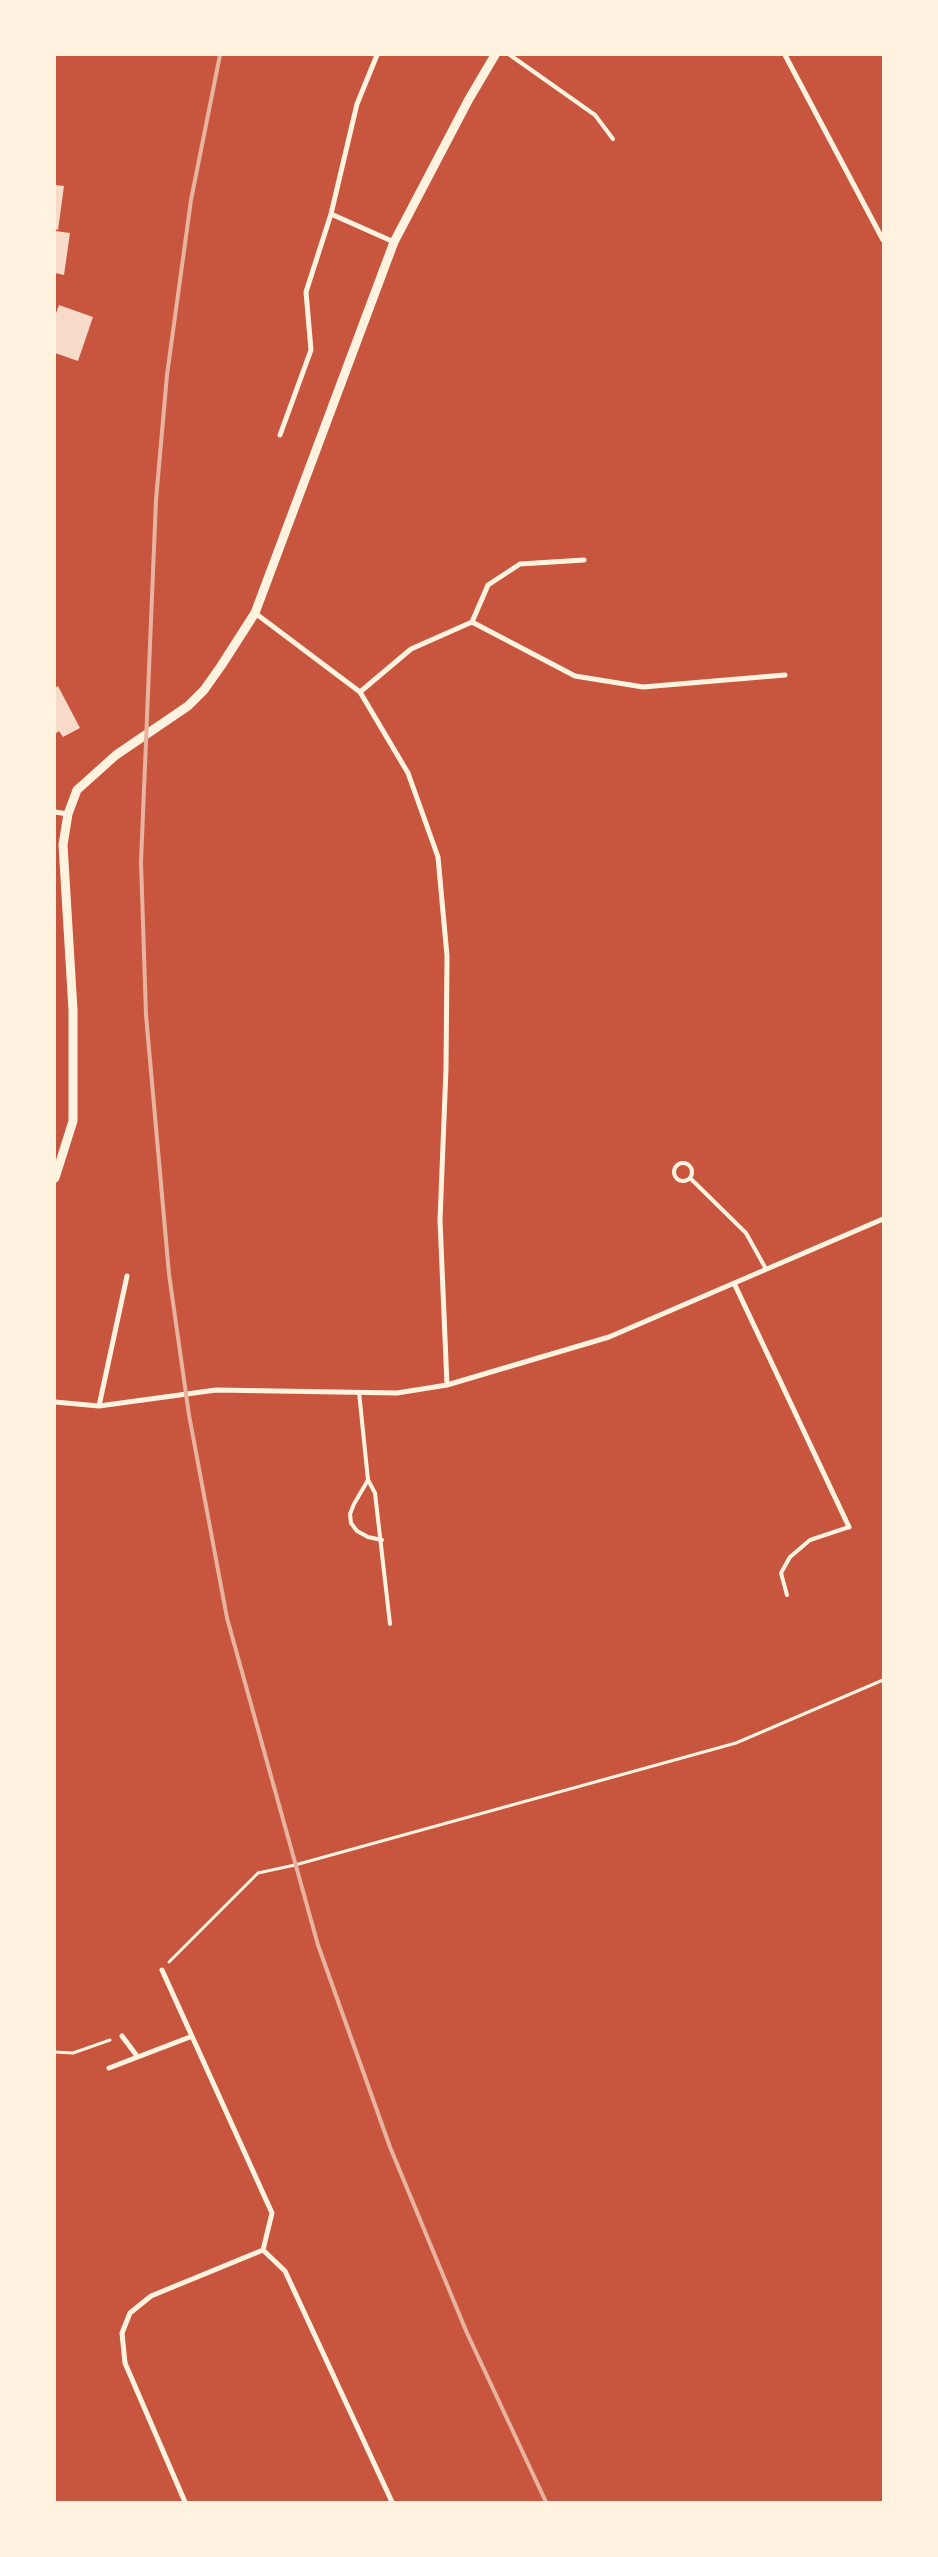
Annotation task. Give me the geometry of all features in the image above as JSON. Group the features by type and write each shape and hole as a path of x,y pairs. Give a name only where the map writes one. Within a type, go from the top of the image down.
{"street":[{"path":"280,435 311,350 306,292 331,214 357,104 377,55"},
{"path":"55,1178 73,1122 73,1010 63,845 68,814 77,790 116,755 188,706 204,690 255,613 394,242 494,55"},
{"path":"785,55 883,240"},
{"path":"331,214 394,242"},
{"path":"360,692 411,649 472,622 488,585 520,564 584,560"},
{"path":"255,613 360,692 408,773 438,857 447,956 446,1069 440,1220 447,1385"},
{"path":"472,622 575,676 642,687 785,675"},
{"path":"55,812 68,814"},
{"path":"55,1402 99,1406 216,1390 397,1393 447,1385 609,1337 883,1219"},
{"path":"99,1406 127,1276"},
{"path":"734,1283 849,1527"},
{"path":"162,1970 190,2037 272,2213 263,2250"},
{"path":"122,2036 137,2056"},
{"path":"109,2068 190,2037"},
{"path":"185,2502 124,2363 122,2332 130,2313 151,2296 263,2250"},
{"path":"263,2250 285,2271 392,2502"}],"lane":[{"path":"510,55 595,115 613,139"},
{"path":"684,1163 689,1165 692,1170 690,1178 685,1181 676,1178 674,1173 676,1167 684,1163"},
{"path":"690,1178 746,1233 766,1269"},
{"path":"359,1392 368,1480 375,1493 382,1540 390,1624"},
{"path":"368,1480 350,1514 351,1523 357,1531 368,1537 382,1540"},
{"path":"788,1595 781,1573 790,1557 810,1540 849,1527"}],"path":[{"path":"162,1970 258,1873 295,1865 736,1743 883,1680"},
{"path":"55,2052 73,2053 122,2036"}],"building":[{"path":"55,185 64,186 58,230 55,229"},
{"path":"55,231 70,233 64,275 55,273"},
{"path":"59,305 93,317 78,361 55,353 55,316"},
{"path":"58,686 80,728 63,737 59,731 55,734 55,688"}],"railway":[{"path":"220,55 191,200 167,375 156,500 141,862 146,1015 169,1274 189,1415 227,1618 318,1945 390,2147 467,2333 546,2502"}]}
